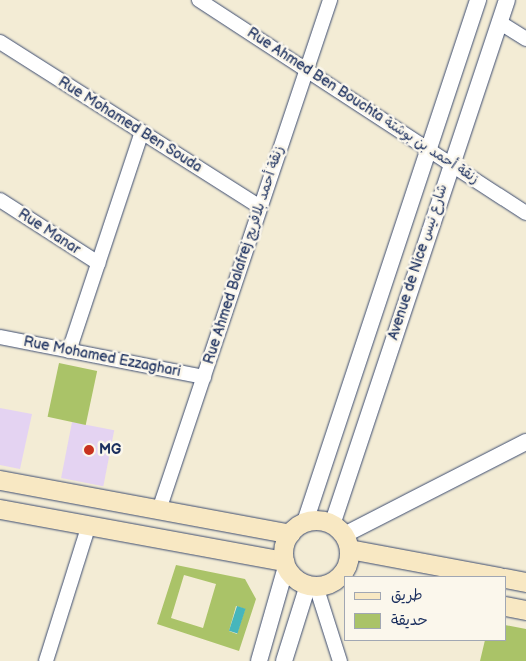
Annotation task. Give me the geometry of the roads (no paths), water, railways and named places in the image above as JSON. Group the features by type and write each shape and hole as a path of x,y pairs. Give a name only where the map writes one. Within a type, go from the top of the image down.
{"main road":[{"path":"0,480 290,534"},
{"path":"0,509 285,564"},
{"path":"344,578 312,586 298,581 285,564 283,551 290,534 305,522 314,520 341,536 495,576"},
{"path":"341,536 346,566 350,576"},
{"path":"506,578 526,582"},
{"path":"506,606 526,610"}],"street":[{"name":"Rue Ahmed Ben Bouchta زنقة أحمد بن بوشتة","path":"199,0 306,71 429,148 526,213"},
{"name":"Rue Ahmed Balafrej زنقة أحمد بلافريج","path":"159,510 330,0"},
{"name":"Avenue de Nice شارع نيس","path":"305,522 478,0"},
{"name":"Avenue de Nice شارع نيس","path":"341,536 451,163 506,0"},
{"path":"500,22 526,39"},
{"name":"Rue Mohamed Ben Souda","path":"1,43 260,207"},
{"path":"70,351 142,132"},
{"name":"Rue Manar","path":"0,200 98,263"},
{"name":"Rue Mohamed Ezzaghari","path":"0,337 204,376"},
{"path":"341,536 526,442"},
{"path":"46,661 89,525"},
{"path":"259,661 285,564"},
{"path":"284,661 312,586"},
{"path":"312,586 340,661"}],"water":[{"path":"237,606 246,609 238,634 229,631"}],"place":[{"name":"MG","path":"89,450"}]}
